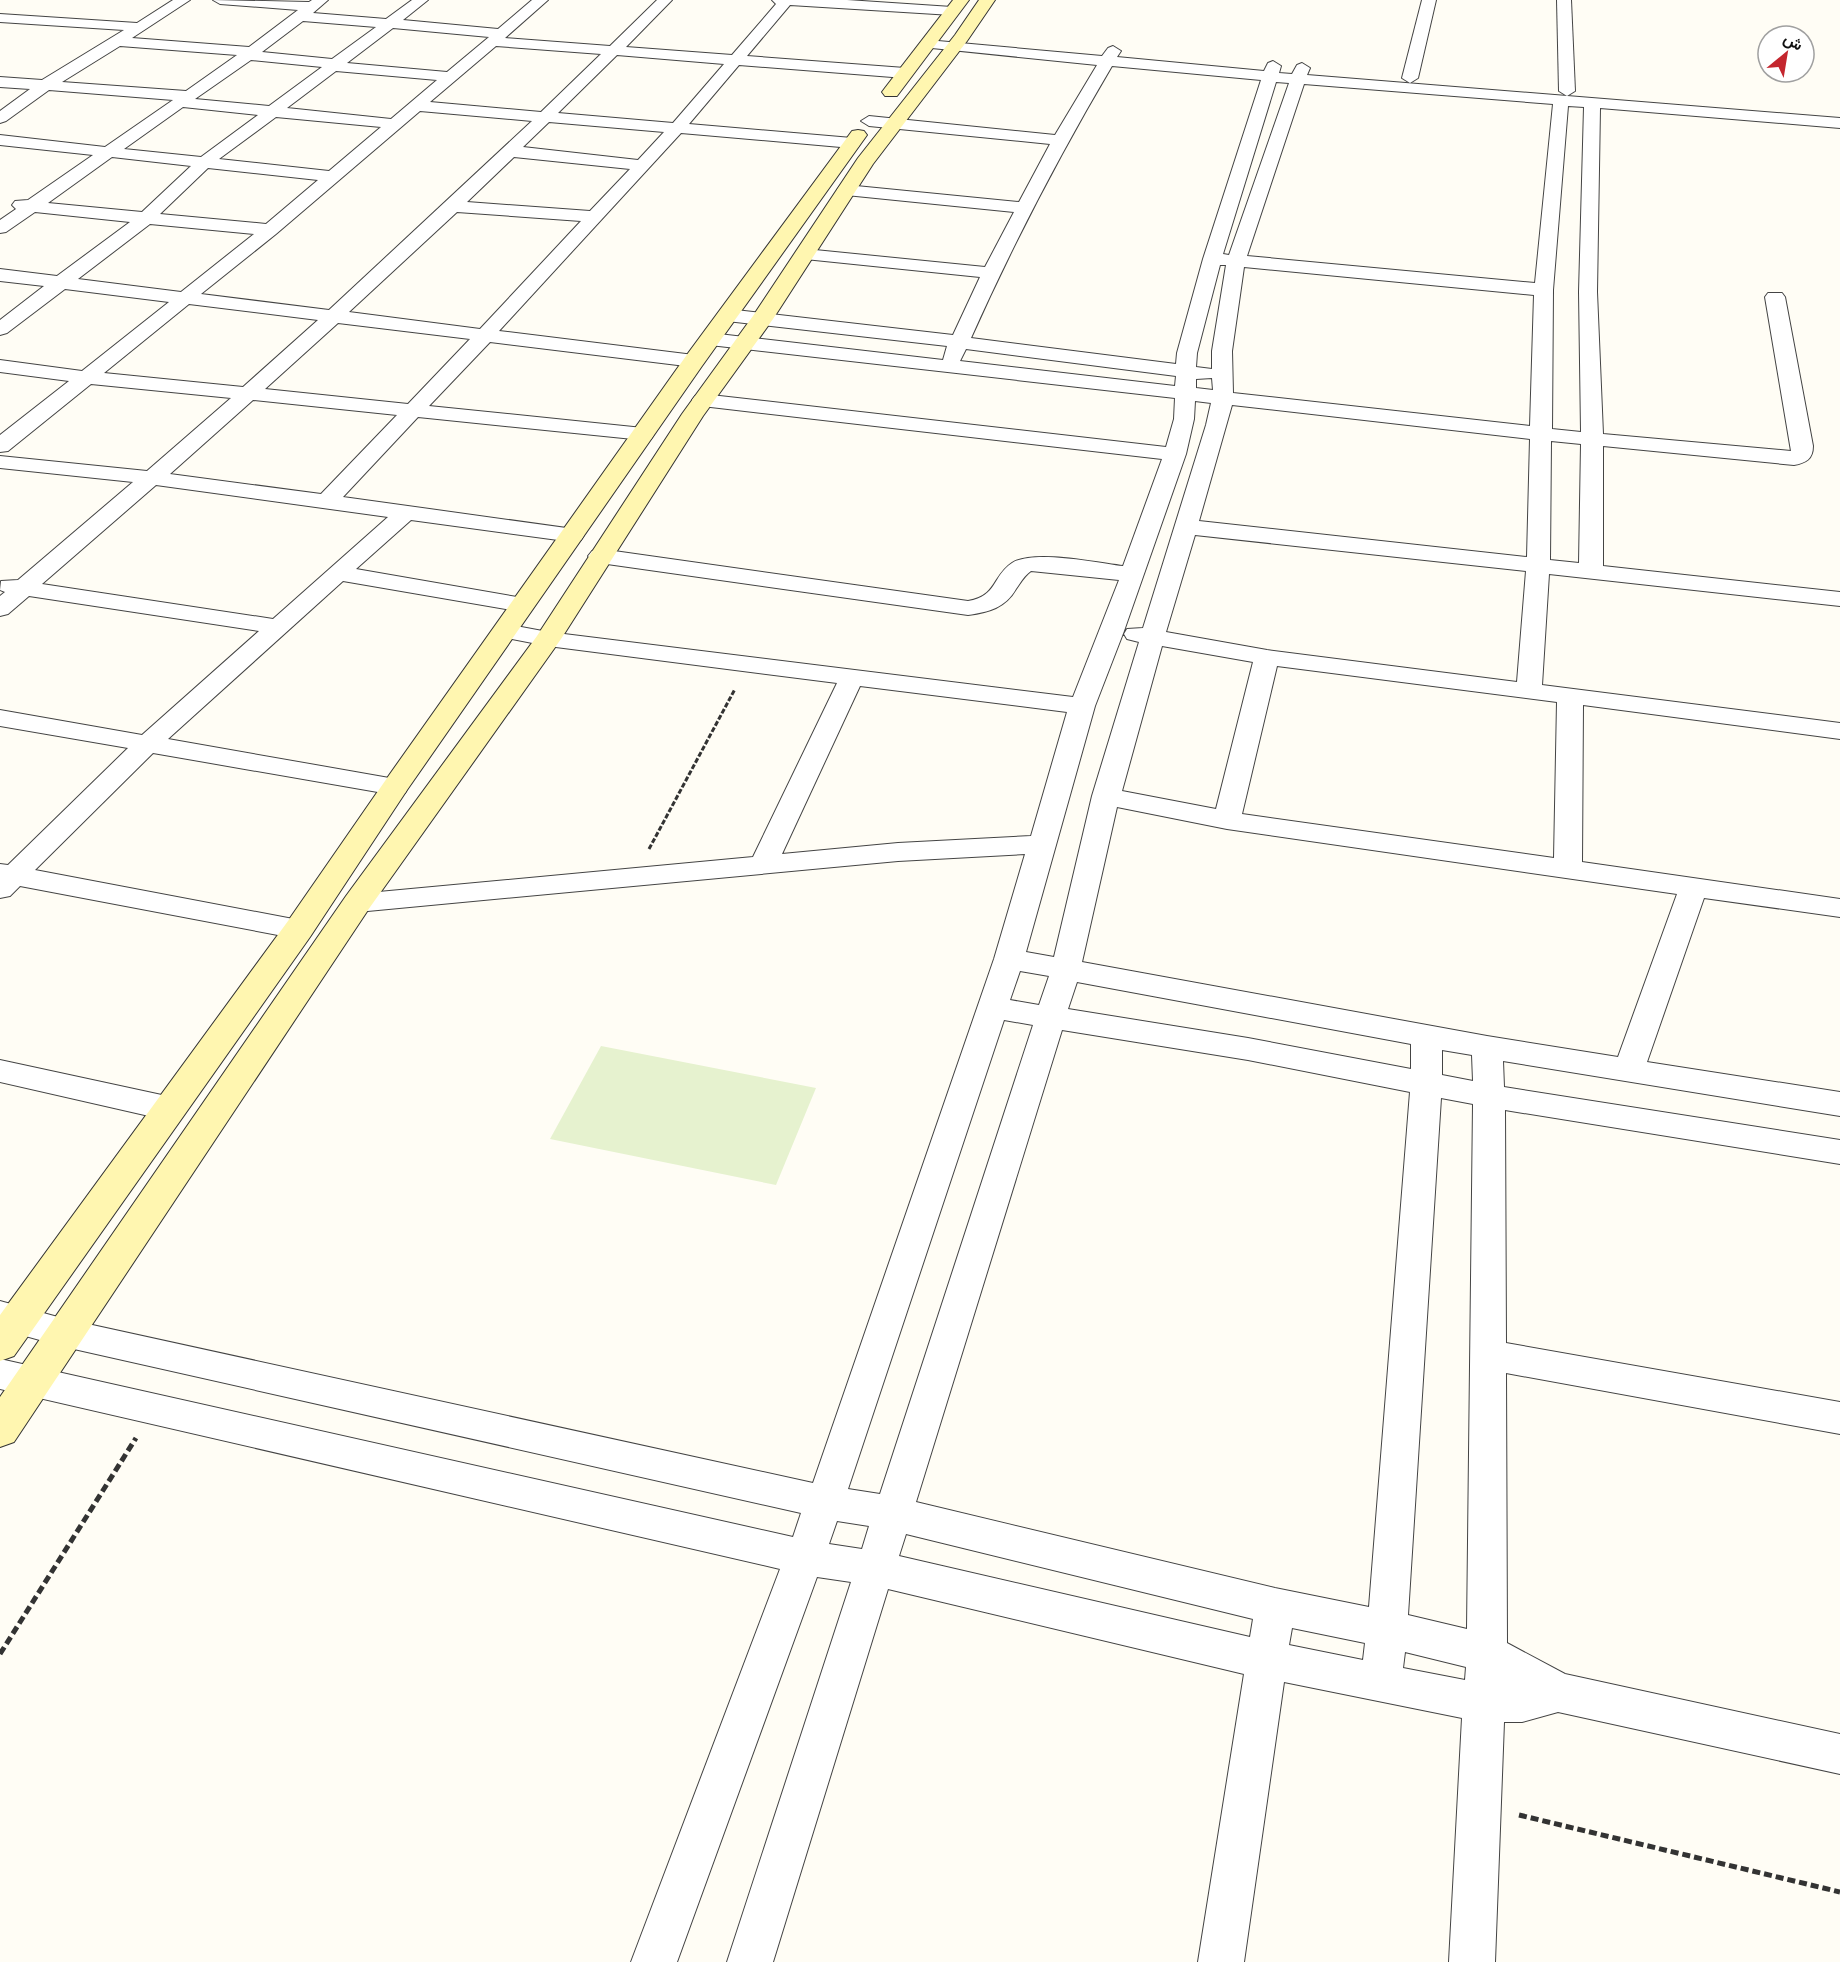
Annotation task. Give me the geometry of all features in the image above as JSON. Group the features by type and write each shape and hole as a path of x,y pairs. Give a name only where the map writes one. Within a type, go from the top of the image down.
{"main road":[{"path":"0,1430 17,1378 65,1333 357,903 548,639 702,400 762,319 846,190 872,129 905,74 987,0"},
{"path":"6,1326 171,1109 727,315 872,129 944,41 956,5"}],"street":[{"path":"0,118 46,85 183,0"},
{"path":"220,0 312,8 392,23 614,51 905,74"},
{"path":"0,328 146,218 205,162 421,0"},
{"path":"0,446 270,230 541,0"},
{"path":"0,609 11,586 153,478 333,317 509,152 665,0"},
{"path":"779,0 956,5"},
{"path":"327,501 677,128 787,0"},
{"path":"1410,78 1429,0"},
{"path":"1528,690 1538,566 1544,290 1564,95 1564,0"},
{"path":"0,228 312,8"},
{"path":"0,18 138,27"},
{"path":"117,41 249,53 333,65 449,77"},
{"path":"944,41 1564,95 1840,115"},
{"path":"947,366 991,273 1060,140 1111,56"},
{"path":"1286,72 1410,78 1564,95 1593,102 1840,123"},
{"path":"654,1962 825,1502 993,1008 1082,706 1112,631 1175,454 1184,419 1187,353 1224,260 1286,72"},
{"path":"0,82 183,99 395,124"},
{"path":"1591,572 1592,430 1588,292 1593,102"},
{"path":"417,106 677,128 872,129 1060,140"},
{"path":"0,140 333,177"},
{"path":"509,152 641,165"},
{"path":"846,190 1025,208"},
{"path":"0,203 270,230"},
{"path":"452,206 595,217"},
{"path":"805,254 991,273"},
{"path":"1224,260 1544,290"},
{"path":"750,1962 877,1569 891,1513 1066,969 1083,883 1106,796 1231,384 1222,351 1224,260"},
{"path":"0,276 694,361"},
{"path":"710,339 947,366 1231,384 1592,430 1776,459 1794,459 1802,454 1775,297"},
{"path":"727,315 960,342 1186,382"},
{"path":"0,366 411,412 643,435"},
{"path":"702,400 1175,454"},
{"path":"1494,409 1541,424"},
{"path":"0,462 153,478 573,534"},
{"path":"4,879 147,744 405,513"},
{"path":"1188,527 1840,599"},
{"path":"600,556 968,608 981,607 998,599 1017,571 1025,565 1040,564 1132,574"},
{"path":"339,573 523,605"},
{"path":"11,586 279,627"},
{"path":"505,631 548,639 1082,706"},
{"path":"1112,631 1267,657 1840,731"},
{"path":"1227,820 1267,657"},
{"path":"763,865 852,677"},
{"path":"1568,870 1570,696"},
{"path":"0,718 395,787"},
{"path":"1106,796 1227,820 1840,908"},
{"path":"357,903 898,852 1041,844"},
{"path":"4,879 299,929"},
{"path":"1629,1069 1693,888"},
{"path":"1009,959 1487,1047 1840,1104"},
{"path":"993,1008 1248,1049 1489,1096 1840,1152"},
{"path":"1381,1683 1387,1629 1426,1084 1427,1036"},
{"path":"1472,1962 1487,1653 1489,1096 1487,1047"},
{"path":"0,1071 171,1109"},
{"path":"6,1326 65,1333 825,1502 891,1513 1275,1606 1487,1653 1558,1692 1840,1754"},
{"path":"1489,1355 1840,1418"},
{"path":"17,1378 804,1557 877,1569 1267,1660 1484,1703 1522,1702 1558,1692"},
{"path":"1221,1962 1275,1606"}],"path":[{"path":"635,876 748,664"},
{"path":"0,1654 154,1409"},
{"path":"1478,1805 1840,1893"}],"green space":[{"path":"601,1046 816,1088 776,1185 550,1139"}]}
